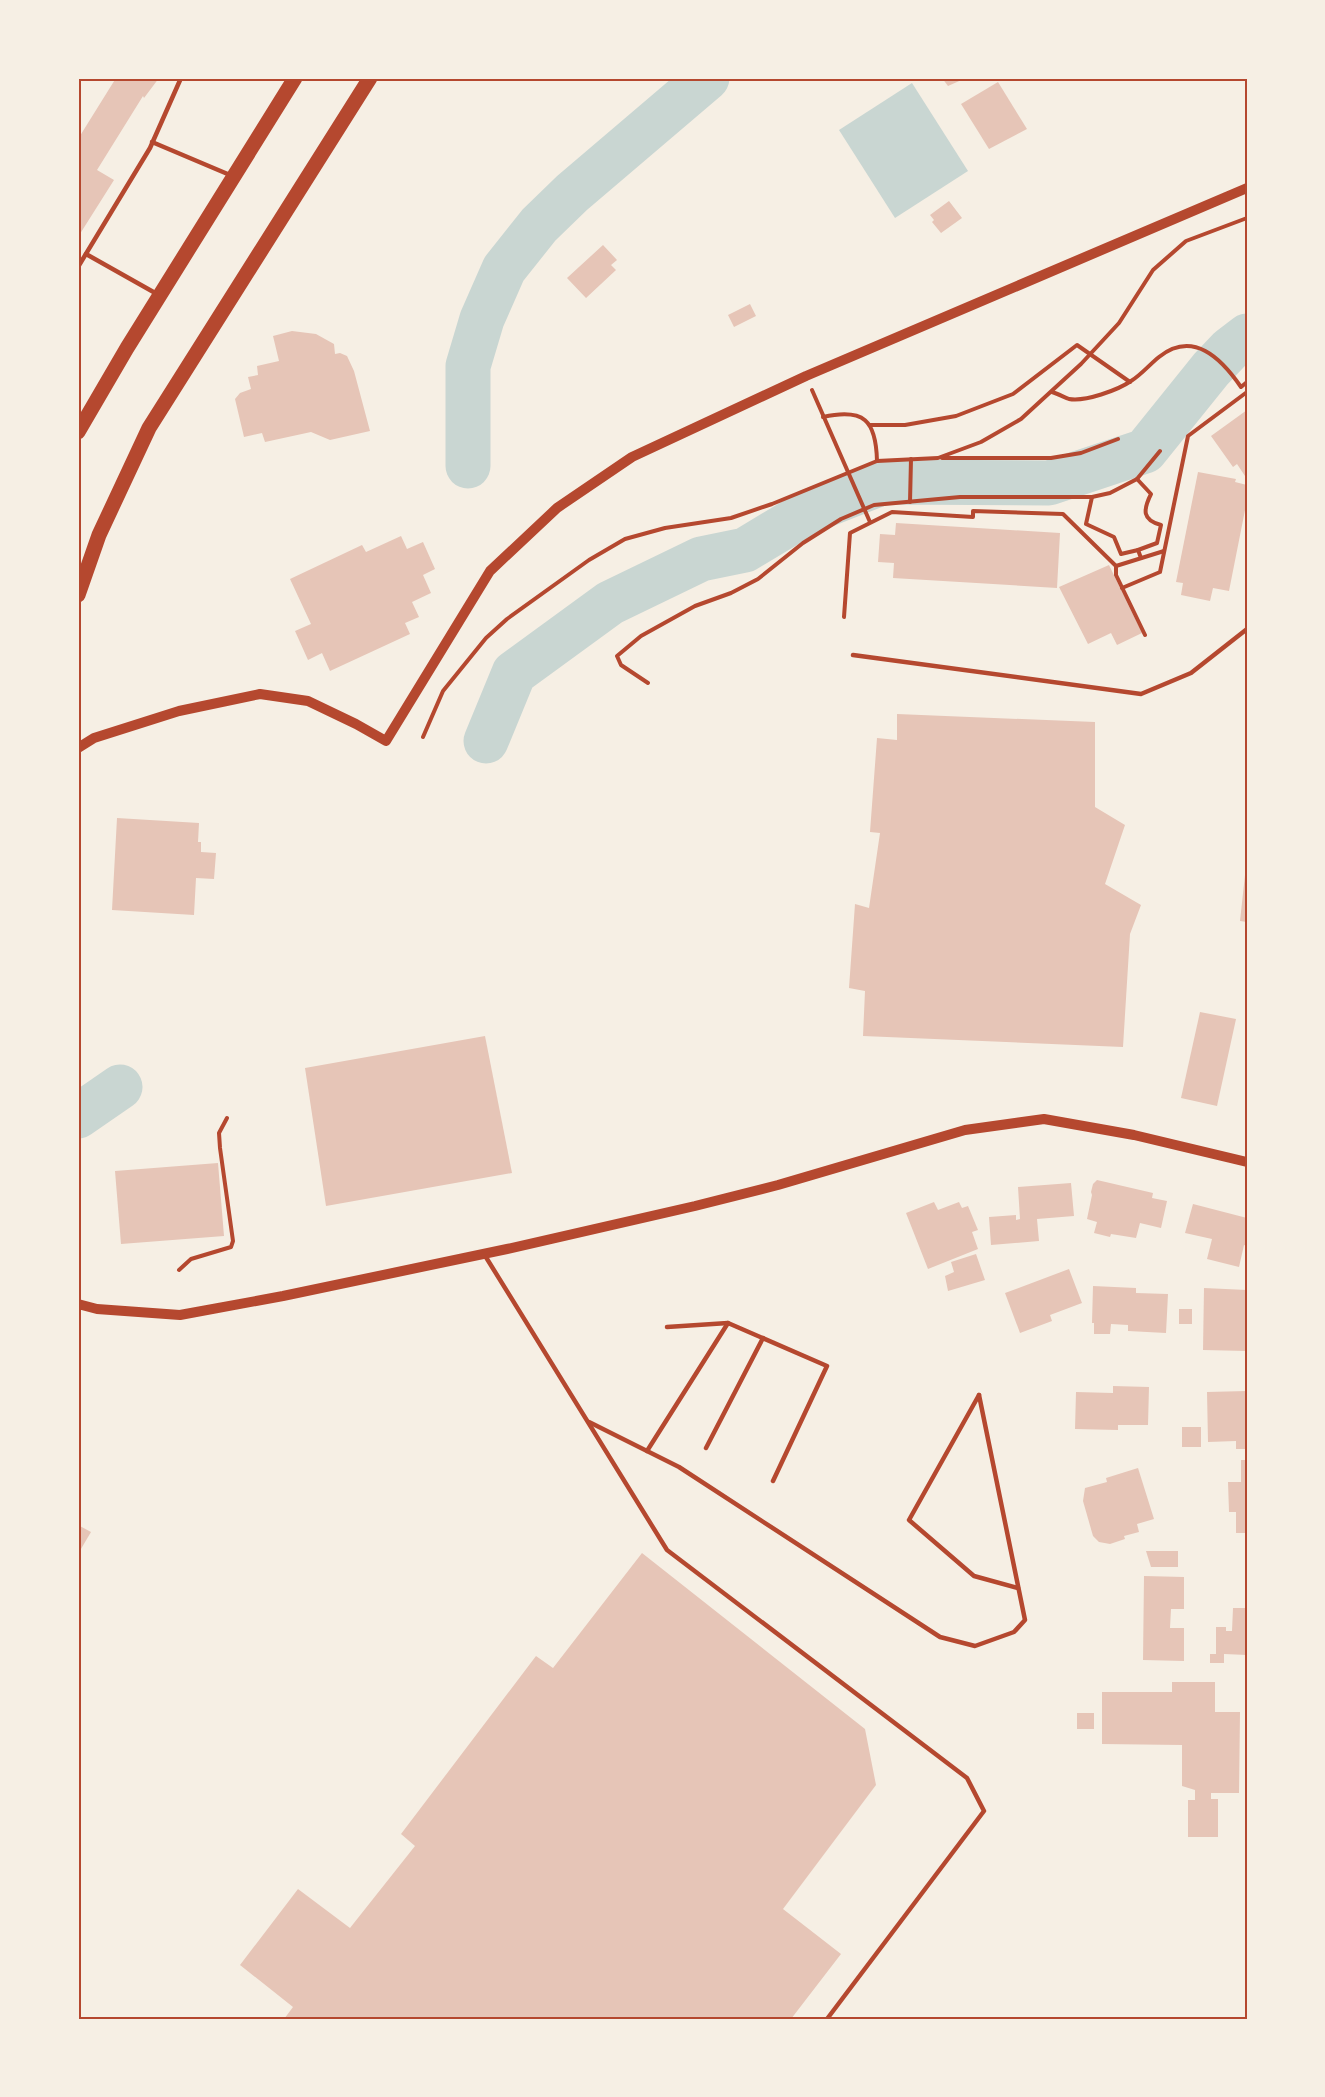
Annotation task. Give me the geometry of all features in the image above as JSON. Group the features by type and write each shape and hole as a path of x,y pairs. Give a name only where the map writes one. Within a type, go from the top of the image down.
{"main road":[{"path":"78,432 295,78"},
{"path":"78,595 99,535 149,428 370,78"}],"street":[{"path":"78,748 94,738 179,711 260,694 308,701 386,741 490,571 556,508 632,457 806,376 1247,188"},
{"path":"78,1304 97,1309 180,1316 484,1254 778,1185 964,1130 1044,1119 1134,1135 1247,1162"}],"lane":[{"path":"78,267 153,142 181,78"},
{"path":"153,142 234,177"},
{"path":"86,254 160,296"},
{"path":"853,655 1141,694 1191,673 1247,629"},
{"path":"484,1254 667,1551 967,1778 984,1811 827,2019"},
{"path":"647,1451 728,1323"},
{"path":"667,1327 728,1323 827,1366 773,1481"},
{"path":"706,1448 763,1338"},
{"path":"587,1422 680,1467 940,1637 975,1646 1014,1632 1025,1620 979,1395 909,1520 974,1576 1018,1588"}],"path":[{"path":"938,458 981,442 1021,419 1052,392 1119,324 1153,270 1186,241 1247,218"},
{"path":"870,425 905,425 956,416 1013,394 1077,345 1130,382"},
{"path":"1052,392 1070,399 1091,398 1130,382 1161,355 1181,345 1200,347 1230,370 1241,387 1247,382"},
{"path":"806,376 870,522"},
{"path":"1122,588 1160,572 1188,436 1247,392"},
{"path":"823,417 842,413 859,415 870,425 876,441 877,461"},
{"path":"423,737 443,691 486,638 507,619 589,560 625,539 664,528 732,518 877,461 938,458 1051,458 1081,453 1118,439"},
{"path":"648,683 621,665 617,656 641,636 695,606 732,594 758,579 803,543 841,519 874,505 960,497 1092,497 1110,493 1137,479 1160,451"},
{"path":"910,502 911,459"},
{"path":"1092,497 1086,524 1114,537 1121,554 1157,543 1161,525 1152,523 1146,515 1145,506 1152,494 1137,479"},
{"path":"844,618 850,533 870,522 892,512 973,517 973,510 1063,514 1116,566 1116,575 1146,635"},
{"path":"1138,550 1141,558"},
{"path":"1116,566 1165,550"},
{"path":"179,1270 191,1259 231,1247 219,1133 226,1118"}],"shaded area":[{"path":"912,83 968,171 895,218 839,130"}],"building":[{"path":"116,78 159,78 144,98 143,96 97,170 114,180 78,237 78,139"},
{"path":"942,78 966,78 948,86"},
{"path":"998,82 1027,129 989,149 961,104"},
{"path":"949,201 962,218 941,233 932,222 934,220 930,215"},
{"path":"603,245 617,260 611,265 616,270 586,298 567,278"},
{"path":"750,304 756,316 734,327 728,315"},
{"path":"292,331 316,334 334,344 335,354 340,353 347,356 354,371 370,431 330,440 311,432 265,442 262,433 244,437 235,399 240,393 251,389 248,377 258,375 257,366 279,361 273,336"},
{"path":"1247,410 1247,475 1245,476 1237,464 1233,467 1211,436"},
{"path":"1198,472 1236,479 1235,482 1247,485 1247,500 1229,591 1213,588 1210,601 1181,595 1183,583 1176,582"},
{"path":"896,523 1060,533 1057,588 893,578 894,563 878,562 880,534 895,535"},
{"path":"401,536 407,549 423,542 435,569 423,575 431,593 412,602 419,617 405,623 410,634 330,671 322,653 308,660 295,631 311,624 290,579 362,545 366,552"},
{"path":"1109,565 1142,633 1117,645 1111,633 1088,644 1059,587"},
{"path":"897,714 1095,722 1095,807 1125,825 1105,884 1141,905 1130,934 1123,1047 863,1036 865,991 849,988 855,904 869,908 880,833 870,832 877,738 897,740"},
{"path":"117,818 199,823 198,842 201,842 201,852 216,853 214,879 196,878 194,915 112,910"},
{"path":"1245,875 1247,875 1247,922 1240,921"},
{"path":"1200,1012 1236,1019 1217,1106 1181,1098"},
{"path":"485,1036 512,1173 326,1206 305,1068"},
{"path":"218,1163 224,1236 121,1244 115,1171"},
{"path":"1097,1180 1153,1193 1152,1198 1167,1201 1161,1228 1140,1223 1136,1238 1111,1234 1110,1237 1094,1233 1097,1222 1087,1219 1093,1184"},
{"path":"1071,1183 1074,1216 1037,1219 1039,1241 991,1245 989,1217 1016,1215 1016,1220 1020,1219 1018,1187"},
{"path":"934,1202 938,1210 959,1202 962,1208 968,1206 978,1230 972,1232 978,1249 928,1269 906,1213"},
{"path":"1193,1204 1247,1218 1247,1246 1244,1245 1239,1267 1207,1259 1212,1239 1185,1233"},
{"path":"976,1254 985,1280 948,1291 945,1276 954,1272 951,1262"},
{"path":"1069,1269 1082,1303 1050,1315 1052,1321 1020,1333 1005,1293"},
{"path":"1093,1286 1136,1288 1136,1293 1168,1294 1166,1333 1128,1331 1128,1325 1111,1324 1110,1334 1094,1334"},
{"path":"1204,1288 1247,1290 1247,1351 1203,1350"},
{"path":"1179,1309 1192,1309 1192,1324 1179,1324"},
{"path":"1113,1386 1149,1387 1148,1425 1118,1425 1118,1430 1075,1429 1076,1392 1113,1393"},
{"path":"1247,1391 1247,1449 1236,1449 1236,1441 1208,1442 1207,1392"},
{"path":"1182,1427 1201,1427 1201,1447 1182,1447"},
{"path":"1241,1460 1247,1460 1247,1533 1236,1533 1236,1512 1229,1512 1228,1482 1241,1482"},
{"path":"1138,1468 1154,1519 1137,1524 1139,1532 1124,1536 1125,1539 1110,1544 1099,1542 1093,1536 1083,1501 1085,1488 1107,1482 1106,1478"},
{"path":"78,1525 91,1532 78,1554"},
{"path":"1146,1551 1178,1551 1178,1567 1151,1567"},
{"path":"642,1553 865,1729 876,1785 783,1909 841,1954 791,2019 284,2019 293,2007 240,1965 298,1889 350,1928 415,1846 401,1834 536,1656 553,1668"},
{"path":"1144,1576 1184,1577 1184,1609 1171,1609 1170,1628 1184,1628 1184,1661 1143,1660"},
{"path":"1233,1608 1247,1608 1247,1655 1224,1654 1224,1663 1210,1663 1210,1654 1216,1654 1216,1627 1226,1627 1226,1631 1232,1631"},
{"path":"1172,1682 1215,1682 1215,1712 1240,1712 1239,1793 1211,1793 1211,1799 1218,1799 1218,1837 1188,1837 1188,1800 1195,1800 1195,1790 1182,1786 1182,1745 1102,1744 1102,1692 1172,1692"},
{"path":"1077,1713 1094,1713 1094,1729 1077,1729"}],"waterway":[{"path":"468,466 468,366 482,319 504,269 539,225 572,193 707,78"},
{"path":"486,741 514,673 610,603 701,559 745,550 810,511 884,482 1049,483 1145,451 1211,369 1230,349 1247,336"},
{"path":"78,1116 120,1087"}]}
